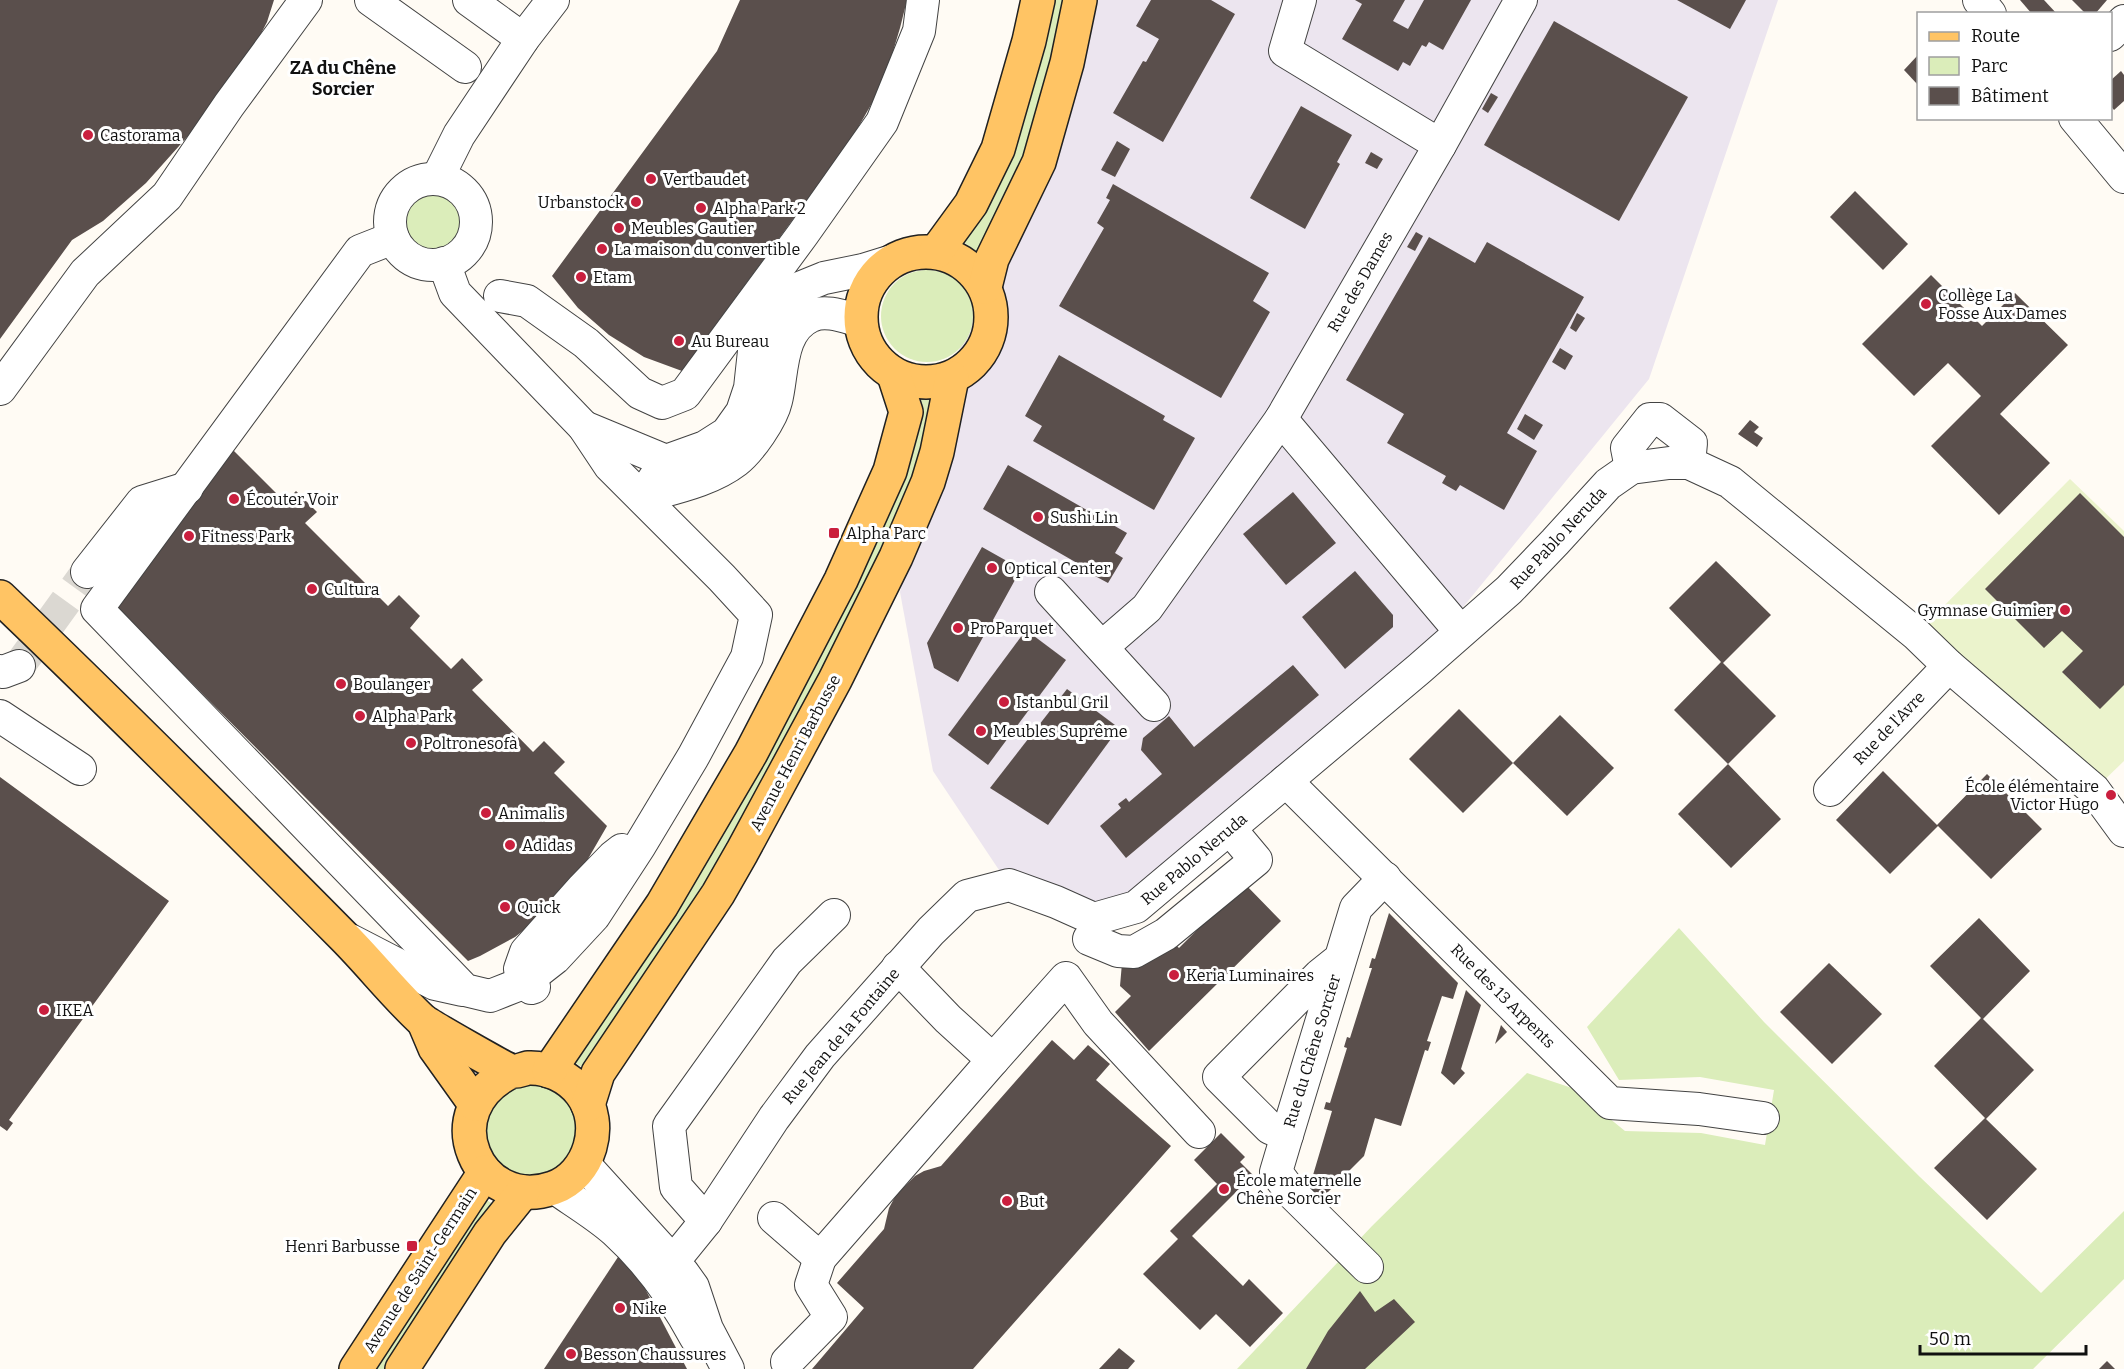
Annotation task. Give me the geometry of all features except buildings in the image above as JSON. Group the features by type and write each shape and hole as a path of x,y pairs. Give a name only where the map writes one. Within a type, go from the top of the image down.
{"main road":[{"path":"936,252 971,204 998,149 1029,41 1038,0"},
{"path":"985,287 996,250 1039,162 1067,63 1080,0"},
{"path":"936,252 953,257 968,266 985,287 992,316 989,335 981,353 969,367 952,378 933,383 913,382 894,375 877,361 865,342 860,321 862,303 868,287 878,272 892,261 913,253 936,252"},
{"path":"549,1071 662,905 751,753 842,580 890,471 906,412 894,375"},
{"name":"Avenue Henri Barbusse","path":"588,1105 598,1073 718,894 742,852 834,680 896,557 928,482 937,452 952,378"},
{"path":"0,597 117,708 344,937 424,1022 512,1071"},
{"path":"424,1022 435,1048 475,1104"},
{"path":"530,1068 549,1071 566,1079 580,1092 588,1105 593,1127 591,1146 583,1163 571,1178 555,1188 539,1192 523,1192 502,1185 484,1172 475,1157 470,1140 470,1122 475,1104 496,1078 512,1071 530,1068"},
{"name":"Avenue de Saint-Germain","path":"356,1369 484,1172"},
{"path":"402,1369 490,1233 523,1192"}],"street":[{"path":"0,389 85,273 167,196 306,0"},
{"path":"371,0 465,67"},
{"path":"469,0 522,39"},
{"path":"437,179 459,135 522,39 553,0"},
{"path":"500,296 526,301 586,343 640,393 662,403 685,393 803,234 882,122 918,31 923,0"},
{"path":"1300,0 1286,51 1440,145"},
{"name":"Rue des Dames","path":"1102,647 1147,608 1281,419 1521,0"},
{"path":"1979,0 1988,12"},
{"path":"2112,33 2124,21"},
{"path":"2077,120 2124,177"},
{"path":"437,179 455,186 469,199 476,225 466,249 456,258 431,265 419,263 399,249 393,238 390,218 398,196 406,188 417,182 437,179"},
{"path":"393,238 360,251 97,609 465,990 490,996"},
{"path":"642,497 666,461 705,447 727,433 742,412 750,388 755,342 770,311 792,291 824,278 892,261"},
{"path":"344,937 435,984 490,996 525,982 555,958 594,916 623,872 693,757 747,657 756,615 610,466 584,427 455,292 444,263"},
{"path":"642,497 713,475 737,461 759,435 776,403 783,353 794,329 811,316 829,313 860,321"},
{"path":"1281,419 1460,631"},
{"path":"1689,463 1691,443 1660,419 1650,419 1627,448 1631,468 1689,463 1730,482 1916,634 1949,666 2094,790 2124,831"},
{"path":"584,427 666,461"},
{"name":"Rue Pablo Neruda","path":"1009,885 1094,919 1136,907 1230,830 1509,590 1608,484 1631,468"},
{"path":"87,572 142,502 187,488"},
{"path":"1051,592 1154,705"},
{"name":"Rue de l'Avre","path":"1830,790 1949,666"},
{"path":"0,716 80,769"},
{"name":"Rue des 13 Arpents","path":"1286,781 1610,1103 1699,1108 1763,1118"},
{"path":"1089,939 1118,951 1134,952 1166,934 1256,860 1230,830"},
{"path":"525,982 519,969 526,952 613,857 640,837"},
{"name":"Rue du Chêne Sorcier","path":"1340,959 1320,975 1219,1077 1270,1128 1287,1135 1356,908 1384,879"},
{"name":"Rue Jean de la Fontaine","path":"672,1272 696,1259 701,1228 774,1118 807,1074 898,967 967,896 1009,885"},
{"path":"634,1220 669,1235 701,1228 676,1187 669,1126 787,961 834,915"},
{"path":"898,967 948,1019 993,1060"},
{"path":"787,1362 831,1317 811,1285 820,1258 1065,978 1098,1023 1199,1132"},
{"path":"1287,1135 1276,1172 1297,1199 1367,1267"},
{"path":"583,1163 634,1220 672,1272 682,1312 716,1368"},
{"path":"555,1188 614,1230 635,1250 672,1272"},
{"path":"774,1218 820,1258"}],"shaded area":[{"path":"1050,0 1778,0 1649,379 1464,606 1150,896 1094,919 1009,885 933,771 900,592 952,378"}],"green space":[{"path":"1052,0 1067,0 1021,176 978,253 961,240"},
{"path":"435,188 448,191 458,198 465,208 468,221 465,234 458,244 448,251 435,254 422,251 412,244 405,234 402,221 405,208 412,198 422,191"},
{"path":"927,270 953,278 965,290 973,316 965,342 953,354 927,362 901,354 889,342 881,316 889,290 901,278"},
{"path":"914,389 939,389 914,488 851,622 700,899 590,1072 572,1061 701,862"},
{"path":"2070,479 2124,531 2124,761 2094,790 1916,634"},
{"path":"1679,928 1764,1022 2041,1293 2124,1211 2124,1279 2033,1369 1237,1369 1372,1226 1527,1073 1572,1088 1625,1131 1701,1133 1765,1145 1774,1090 1700,1077 1619,1080 1587,1027"},
{"path":"539,1084 553,1088 565,1097 579,1123 574,1155 549,1175 517,1176 503,1168 492,1156 486,1141 486,1126 490,1112 498,1099 510,1090 523,1085"},
{"path":"482,1197 496,1206 387,1369 368,1369"}],"tunnel":[{"path":"19,666 87,572"}],"place":[{"name":"Castorama","path":"88,135"},
{"name":"Vertbaudet","path":"651,179"},
{"name":"Urbanstock","path":"636,202"},
{"name":"Alpha Park 2","path":"701,208"},
{"name":"Meubles Gautier","path":"619,228"},
{"name":"La maison du convertible","path":"602,249"},
{"name":"Etam","path":"581,277"},
{"name":"Collège La Fosse Aux Dames","path":"1926,304"},
{"name":"Au Bureau","path":"679,341"},
{"name":"Écouter Voir","path":"234,499"},
{"name":"Sushi Lin","path":"1038,517"},
{"name":"Alpha Parc","path":"834,533"},
{"name":"Fitness Park","path":"189,536"},
{"name":"Optical Center","path":"992,568"},
{"name":"Cultura","path":"312,589"},
{"name":"Gymnase Guimier","path":"2065,610"},
{"name":"ProParquet","path":"958,628"},
{"name":"Boulanger","path":"341,684"},
{"name":"Istanbul Gril","path":"1004,702"},
{"name":"Alpha Park","path":"360,716"},
{"name":"Meubles Suprême","path":"981,731"},
{"name":"Poltronesofà","path":"411,743"},
{"name":"École élémentaire Victor Hugo","path":"2111,795"},
{"name":"Animalis","path":"486,813"},
{"name":"Adidas","path":"510,845"},
{"name":"Quick","path":"505,907"},
{"name":"Keria Luminaires","path":"1174,975"},
{"name":"IKEA","path":"44,1010"},
{"name":"École maternelle Chêne Sorcier","path":"1224,1189"},
{"name":"But","path":"1007,1201"},
{"name":"Henri Barbusse","path":"412,1246"},
{"name":"Nike","path":"620,1308"},
{"name":"Besson Chaussures","path":"571,1354"}],"district":[{"name":"ZA du Chêne Sorcier","path":"343,78"}]}
